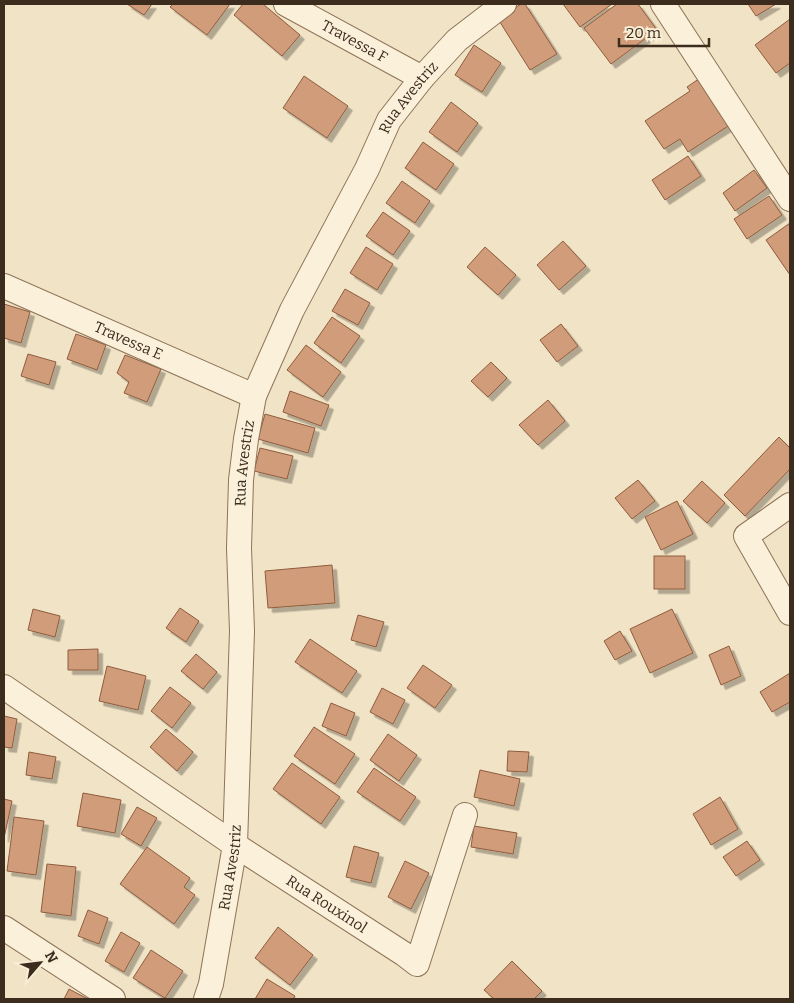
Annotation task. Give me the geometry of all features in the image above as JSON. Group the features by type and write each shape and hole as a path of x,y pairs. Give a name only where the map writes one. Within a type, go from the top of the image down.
{"street":[{"name":"Travessa F","path":"286,4 422,78"},
{"path":"663,4 790,199"},
{"name":"Rua Avestriz","path":"206,999 211,984 235,845 242,631 239,548 241,480 254,396 292,310 368,169 389,120 422,78 457,40 499,5"},
{"name":"Travessa E","path":"4,286 254,396"},
{"path":"790,505 746,536 790,613"},
{"name":"Rua Rouxinol","path":"4,687 235,845 404,954 416,964 464,815"},
{"path":"4,928 113,999"}],"building":[{"path":"127,4 152,4 144,15"},
{"path":"173,4 230,4 207,35 170,7"},
{"path":"243,4 263,4 300,35 282,56 234,15"},
{"path":"521,4 525,4 557,54 530,70 498,19"},
{"path":"563,4 612,4 580,27"},
{"path":"617,4 638,4 657,30 611,64 584,28"},
{"path":"748,4 776,4 756,16"},
{"path":"790,19 790,63 776,73 755,45"},
{"path":"474,45 501,63 482,92 455,75"},
{"path":"304,76 348,106 327,138 283,108"},
{"path":"703,76 733,123 688,152 680,139 664,149 645,121 690,91 687,87"},
{"path":"451,102 478,123 457,152 429,132"},
{"path":"423,142 454,164 436,190 405,168"},
{"path":"688,156 701,176 665,200 652,180"},
{"path":"754,170 767,188 735,211 723,193"},
{"path":"402,181 430,201 415,223 386,203"},
{"path":"769,196 782,215 747,239 734,219"},
{"path":"383,212 410,231 393,255 366,236"},
{"path":"790,223 790,275 766,240"},
{"path":"563,241 586,266 559,290 537,265"},
{"path":"366,247 393,264 377,290 350,273"},
{"path":"485,247 516,275 498,295 467,267"},
{"path":"345,289 370,303 358,325 332,311"},
{"path":"4,304 30,312 21,343 4,338"},
{"path":"332,317 360,336 341,363 314,343"},
{"path":"561,324 578,346 557,362 540,340"},
{"path":"76,334 106,345 97,370 67,359"},
{"path":"306,345 341,372 323,397 287,370"},
{"path":"28,354 56,362 49,385 21,376"},
{"path":"125,355 161,369 147,402 124,393 129,382 117,373"},
{"path":"491,362 507,378 488,397 471,381"},
{"path":"290,391 329,405 321,426 283,412"},
{"path":"548,400 565,421 538,445 519,425"},
{"path":"265,414 315,428 308,453 258,439"},
{"path":"779,437 790,448 790,469 745,516 724,495"},
{"path":"260,448 293,456 287,479 254,471"},
{"path":"638,480 655,501 632,519 615,498"},
{"path":"702,481 725,503 707,523 683,501"},
{"path":"677,501 693,534 661,550 645,517"},
{"path":"654,556 685,556 685,589 654,589"},
{"path":"332,565 335,603 268,608 265,571"},
{"path":"180,608 199,621 186,642 166,628"},
{"path":"33,609 60,616 55,637 28,630"},
{"path":"672,609 693,653 650,673 630,629"},
{"path":"358,615 384,622 376,647 351,640"},
{"path":"620,631 632,651 615,660 604,641"},
{"path":"310,639 357,671 342,693 295,662"},
{"path":"729,646 741,676 721,685 709,655"},
{"path":"98,649 98,670 68,670 68,650"},
{"path":"196,654 217,672 203,689 181,671"},
{"path":"423,665 452,685 435,708 407,688"},
{"path":"107,666 146,676 138,710 99,701"},
{"path":"790,673 790,702 772,712 760,692"},
{"path":"170,687 191,703 172,728 151,711"},
{"path":"382,688 405,700 393,724 370,712"},
{"path":"331,703 355,713 346,736 322,726"},
{"path":"4,716 17,719 12,748 4,747"},
{"path":"314,727 355,754 335,784 294,756"},
{"path":"166,729 193,752 177,771 150,747"},
{"path":"388,734 417,755 399,781 370,760"},
{"path":"508,751 529,752 527,772 507,771"},
{"path":"29,752 56,757 52,779 26,775"},
{"path":"292,763 340,797 321,824 273,789"},
{"path":"374,768 416,797 400,821 357,792"},
{"path":"480,770 520,779 514,806 474,797"},
{"path":"83,793 121,800 115,833 77,826"},
{"path":"720,797 738,829 711,845 693,814"},
{"path":"4,799 12,801 4,838"},
{"path":"137,807 157,818 141,846 121,834"},
{"path":"14,817 44,821 36,875 7,871"},
{"path":"474,826 517,833 513,854 471,847"},
{"path":"747,841 760,860 736,876 723,857"},
{"path":"354,846 379,853 371,883 346,877"},
{"path":"147,847 190,878 184,887 195,895 174,924 120,884"},
{"path":"405,861 429,873 411,909 388,897"},
{"path":"47,864 76,867 71,916 41,912"},
{"path":"88,910 108,918 99,944 78,936"},
{"path":"278,927 313,955 290,985 255,958"},
{"path":"121,932 140,943 124,972 105,961"},
{"path":"151,950 183,971 165,998 133,978"},
{"path":"512,961 542,991 534,999 494,999 484,990"},
{"path":"267,979 295,996 293,999 255,999"},
{"path":"69,989 88,999 64,999"}]}
